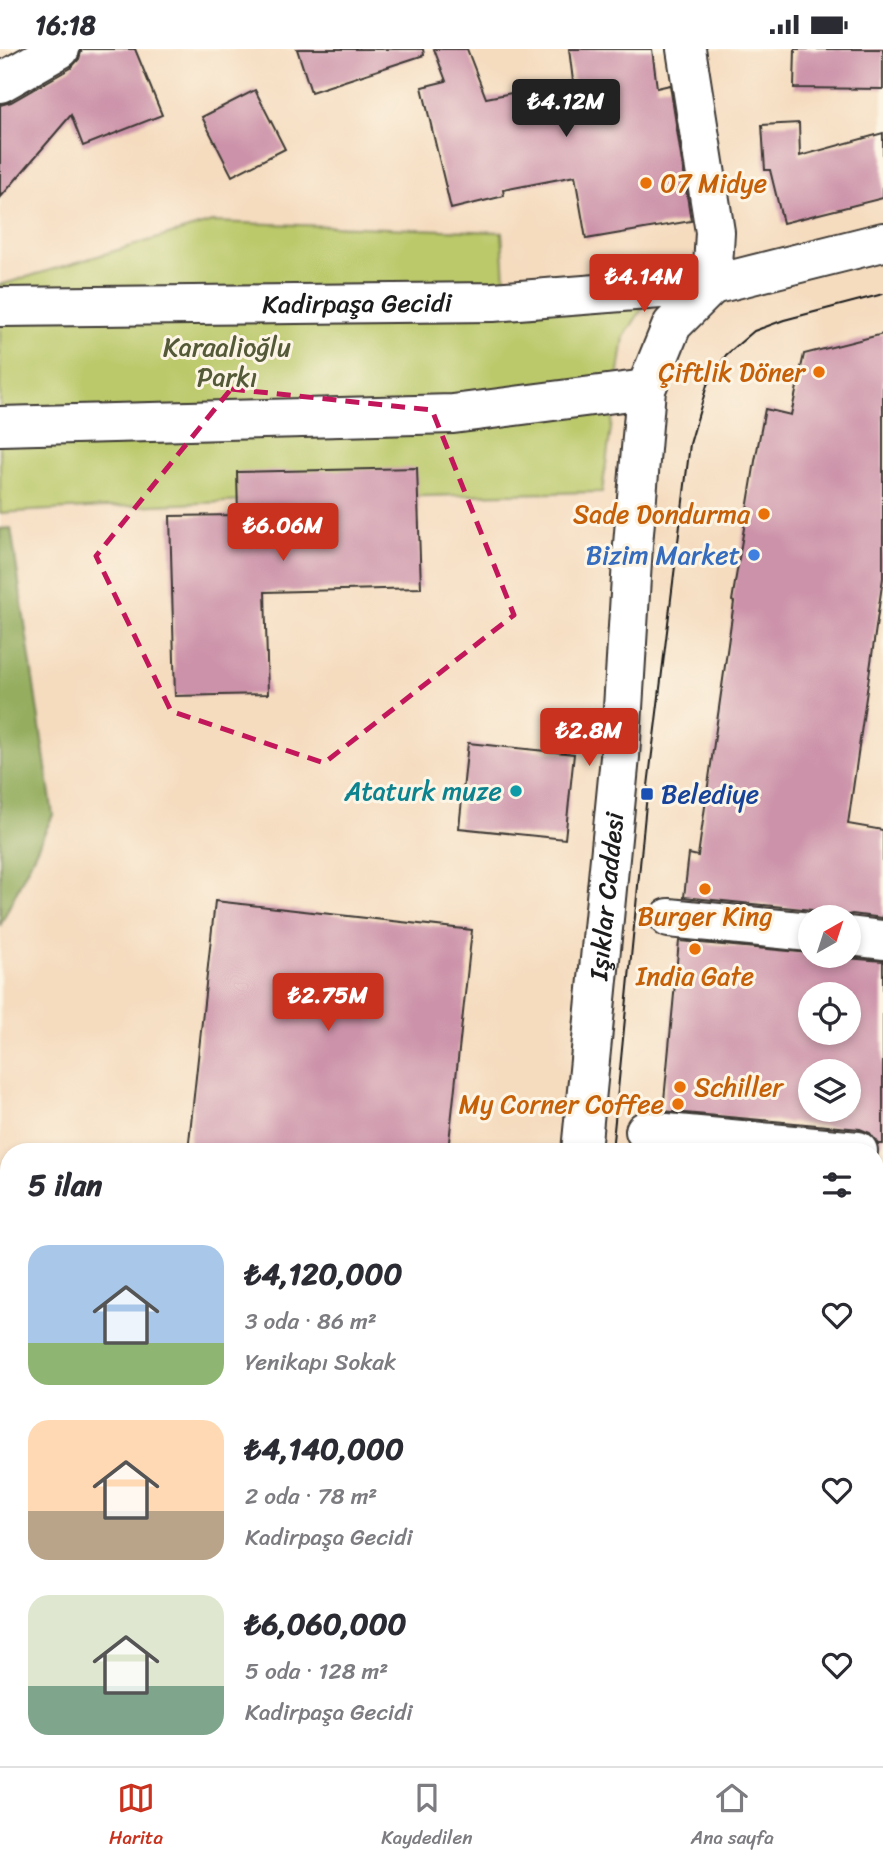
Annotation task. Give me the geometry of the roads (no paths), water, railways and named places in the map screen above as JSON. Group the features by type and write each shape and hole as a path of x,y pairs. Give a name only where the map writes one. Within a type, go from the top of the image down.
{"street":[{"path":"0,83 60,49"},
{"path":"686,49 715,232 712,285"},
{"name":"Kadirpaşa Gecidi","path":"0,307 493,302 712,285 883,242"},
{"name":"Işıklar Caddesi","path":"582,1143 620,757 646,389 672,325 712,285"},
{"path":"0,426 453,414 646,389"},
{"path":"669,918 798,931"},
{"path":"861,937 883,940"},
{"path":"645,1131 773,1143"}],"tram line":[{"path":"613,1143 647,794 690,444 707,385 726,355 754,331 784,320 883,294"}],"place":[{"name":"07 Midye","path":"646,183"},
{"name":"Çiftlik Döner","path":"819,372"},
{"name":"Sade Dondurma","path":"764,514"},
{"name":"Bizim Market","path":"754,555"},
{"name":"Ataturk muze","path":"516,791"},
{"name":"Belediye","path":"647,794"},
{"name":"Burger King","path":"705,889"},
{"name":"India Gate","path":"695,949"},
{"name":"Schiller","path":"680,1087"},
{"name":"My Corner Coffee","path":"678,1104"}],"park label":[{"name":"Karaalioğlu Parkı","path":"227,362"}]}
